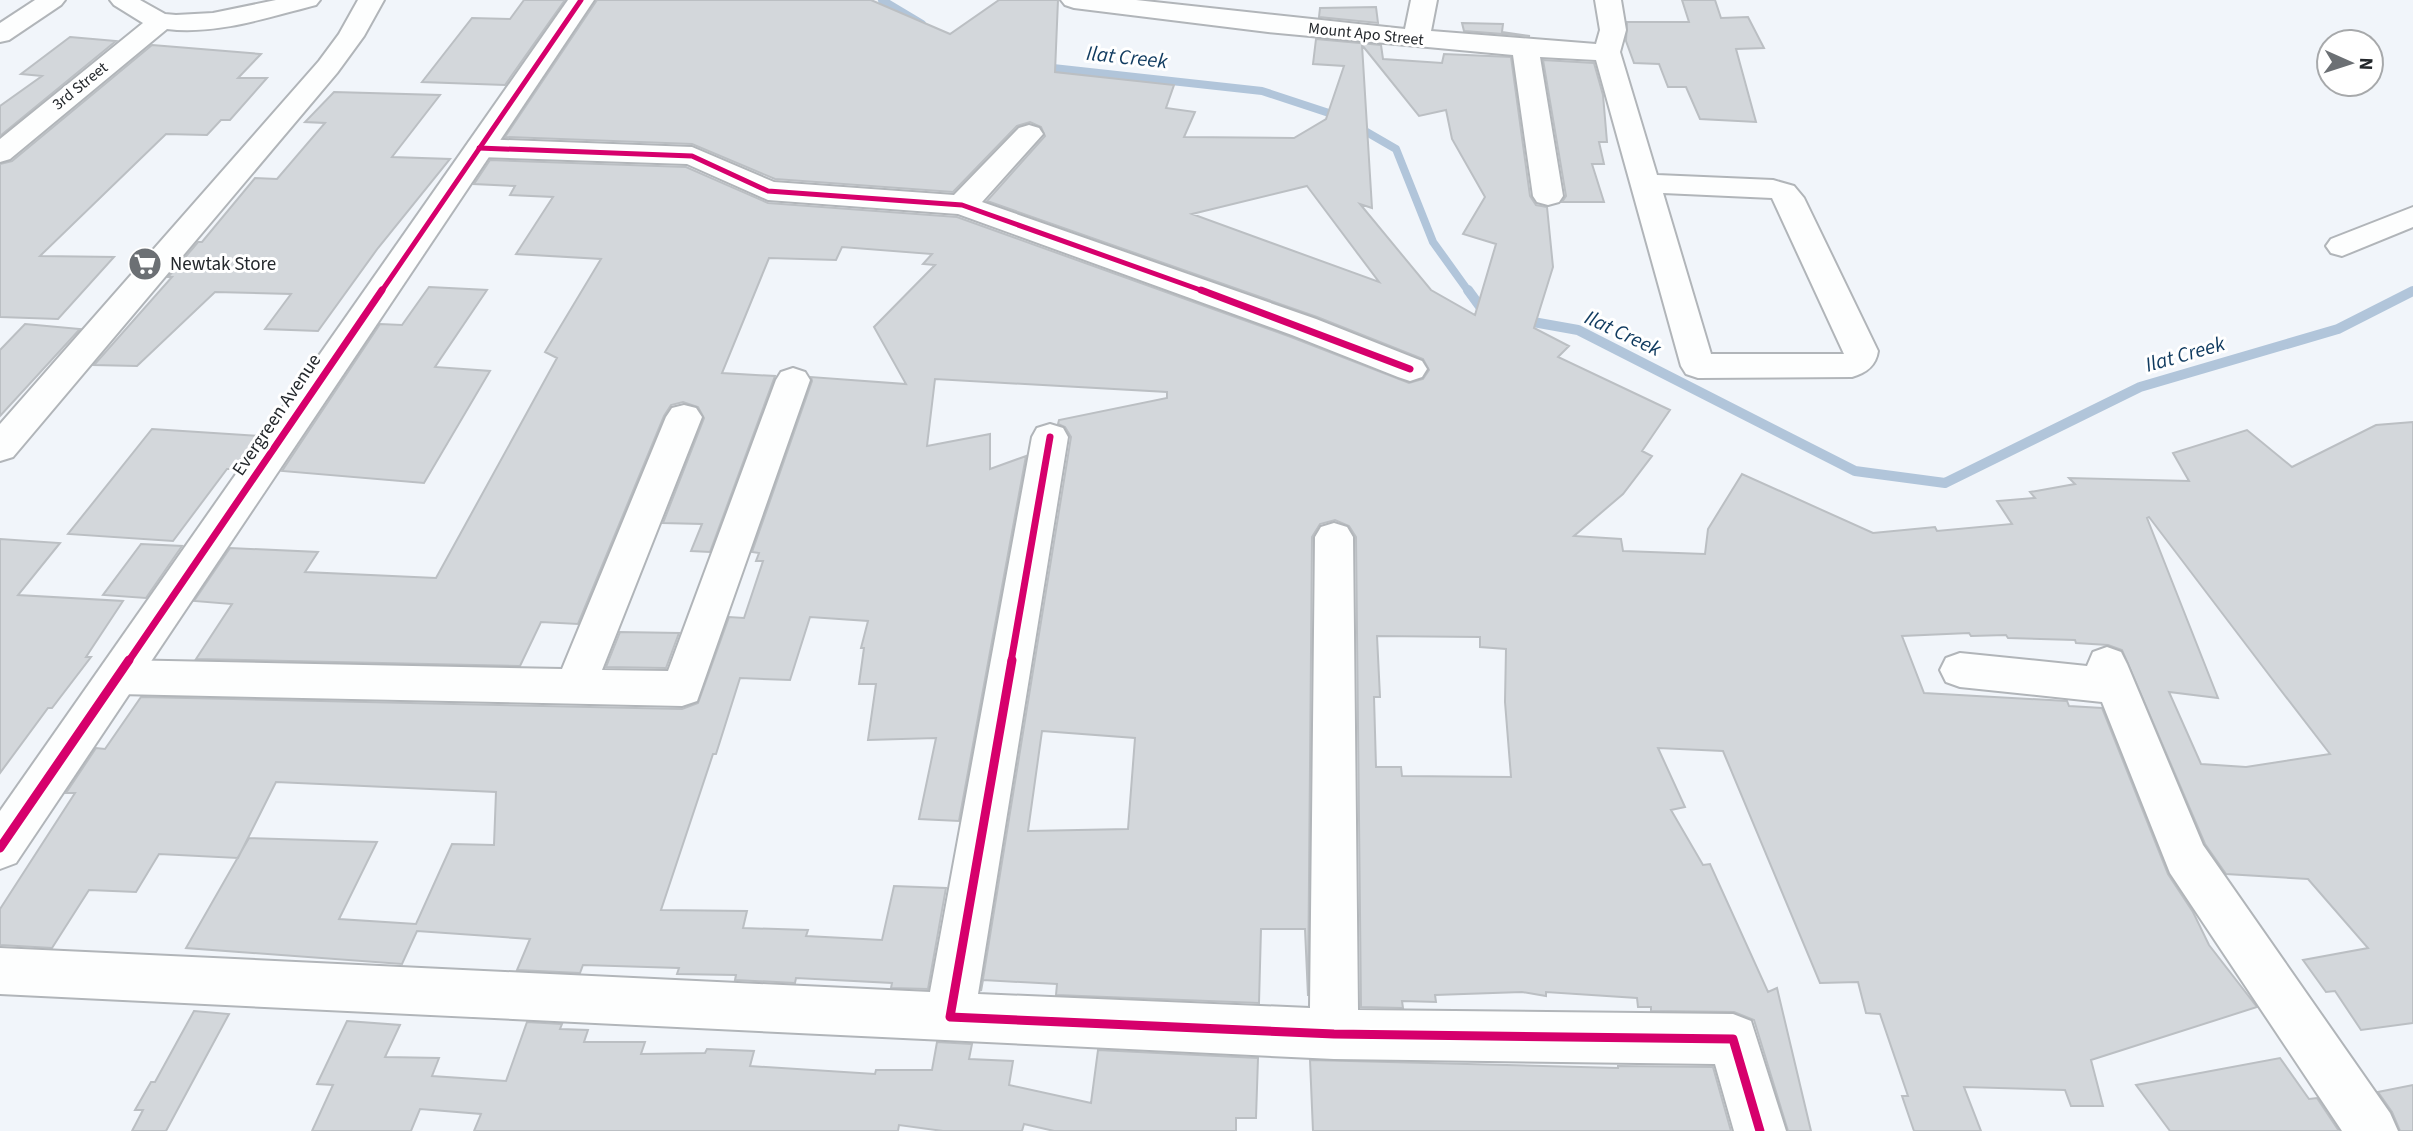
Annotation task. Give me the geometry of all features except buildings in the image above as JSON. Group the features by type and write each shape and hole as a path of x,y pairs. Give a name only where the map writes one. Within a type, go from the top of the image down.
{"street":[{"path":"0,34 52,0"},
{"path":"123,0 162,21 224,17 307,0"},
{"path":"0,448 328,67 351,36 371,0"},
{"name":"Evergreen Avenue","path":"0,848 581,0"},
{"name":"Mount Apo Street","path":"1074,0 1272,12 1416,39 1569,52 1607,52"},
{"path":"1416,39 1424,0"},
{"path":"1608,0 1612,30 1607,52 1698,366 1852,365 1860,358 1861,351 1789,198 1783,192 1773,189 1645,183"},
{"name":"3rd Street","path":"0,153 162,21"},
{"path":"1525,47 1548,196"},
{"path":"962,205 1029,134"},
{"path":"479,148 692,156 768,191 962,205 1304,327 1410,369"},
{"path":"2342,246 2413,216"},
{"path":"118,677 682,689 793,380"},
{"path":"575,687 684,417"},
{"path":"950,1017 1050,437"},
{"path":"1334,537 1334,1034"},
{"path":"1960,670 2112,675 2186,858 2372,1131"},
{"path":"0,971 1334,1034 1733,1039 1760,1131"}],"waterway":[{"name":"Ilat Creek","path":"882,0 922,24"},
{"name":"Ilat Creek","path":"1044,67 1262,91 1341,117"},
{"name":"Ilat Creek","path":"1358,127 1396,149 1433,242 1469,292"},
{"name":"Ilat Creek","path":"1468,290 1484,312 1489,313"},
{"name":"Ilat Creek","path":"1522,320 1578,330 1855,471 1945,483 2140,387 2338,329 2413,291"}],"cycle path":[{"path":"0,848 581,0"},
{"path":"479,148 692,156 768,191 962,205 1304,327 1410,369"},
{"path":"1050,437 950,1017 1334,1034 1733,1039 1760,1131"}],"place":[{"name":"Newtak Store","path":"145,264"}]}
